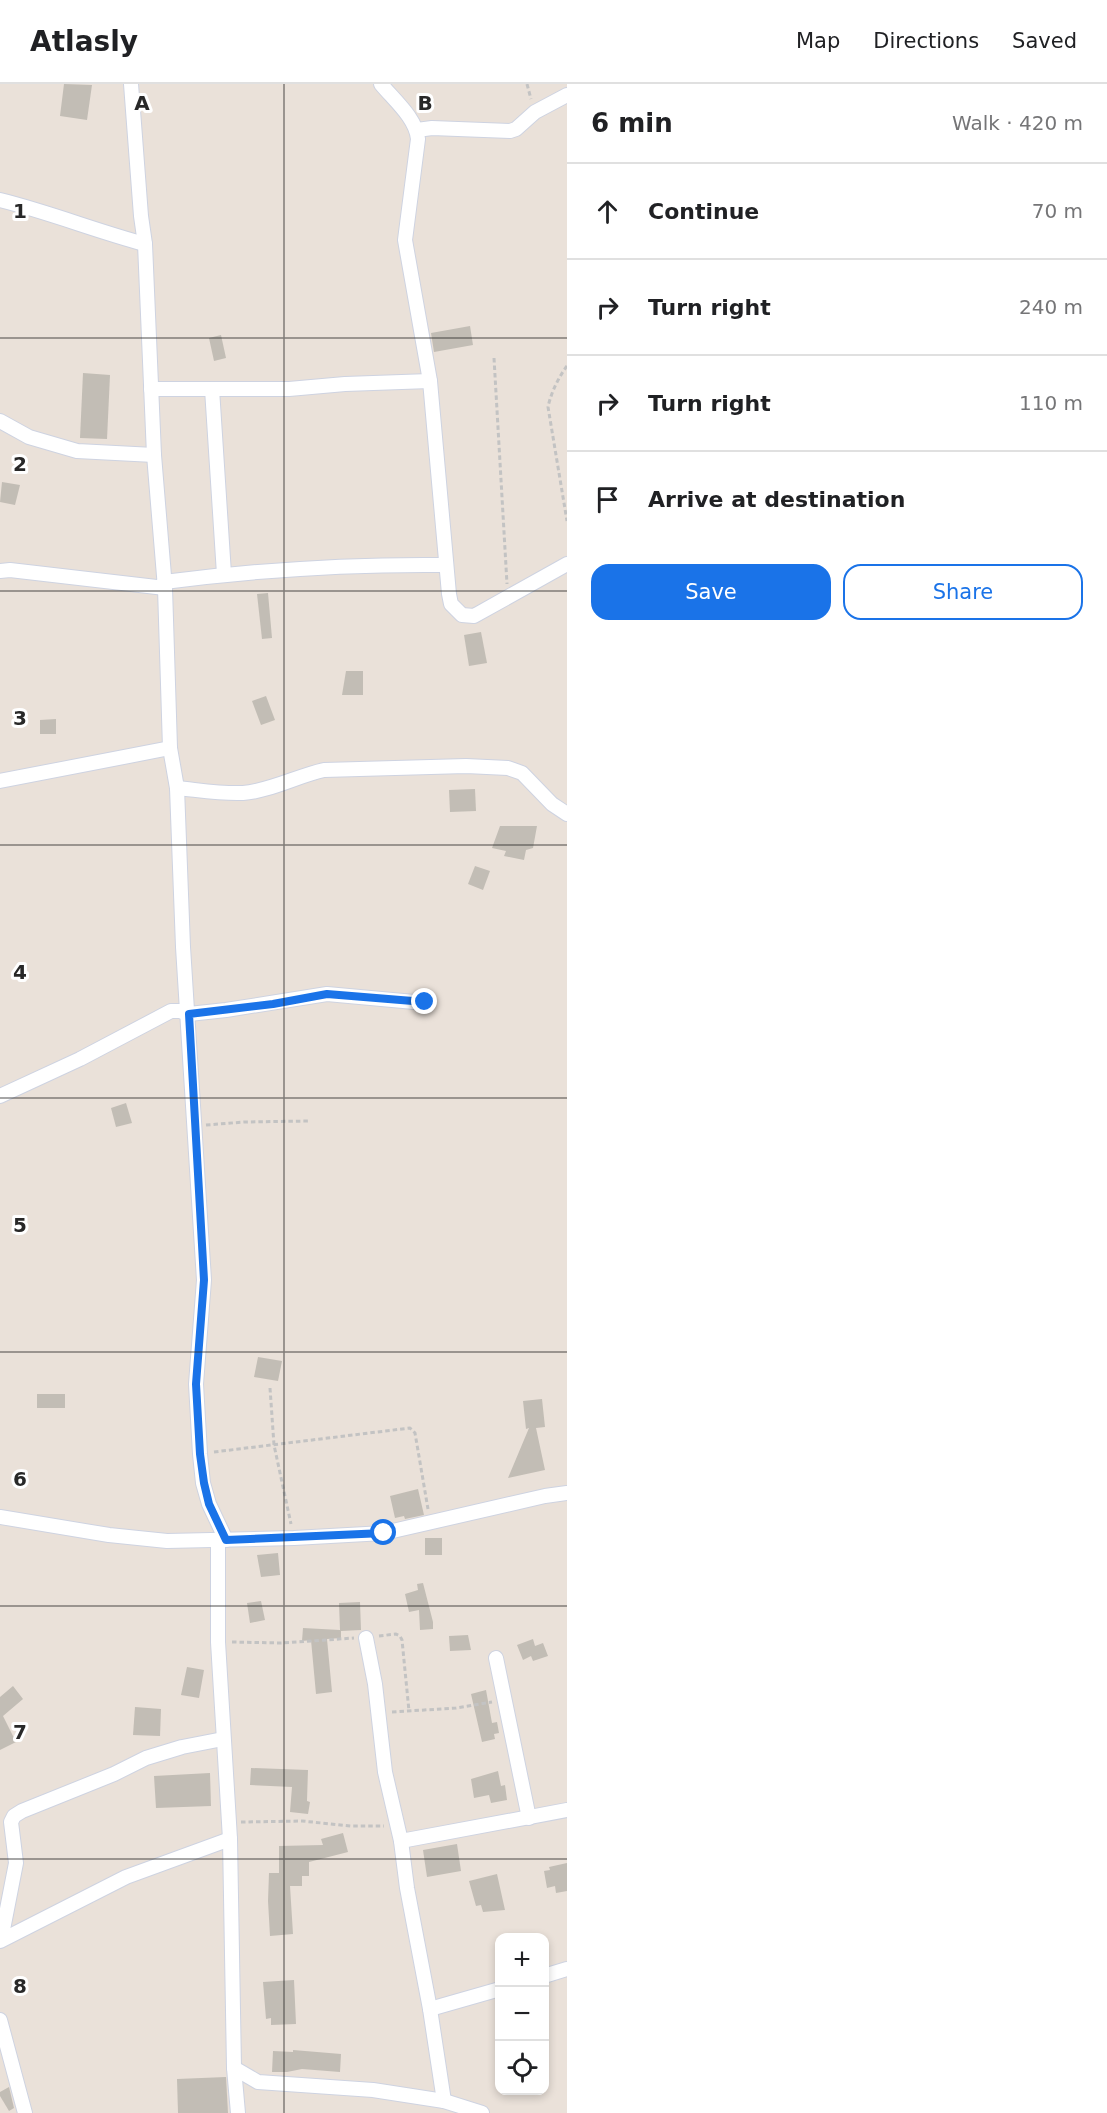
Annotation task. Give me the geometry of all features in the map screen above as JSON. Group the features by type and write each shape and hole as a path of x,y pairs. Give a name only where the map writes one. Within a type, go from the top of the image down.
{"street":[{"path":"132,84 145,244 154,454 165,585 170,748 177,788 183,947 204,1280 196,1384 200,1454 209,1504 222,1540 218,1642 230,1839 234,2068 238,2113"},
{"path":"381,84 408,115 417,130 418,139 405,240 430,381 445,564 452,604 462,615 474,616 567,564"},
{"path":"417,130 432,128 510,131 516,129 535,112 567,95"},
{"path":"0,200 145,244"},
{"path":"151,389 289,389 345,384 430,381"},
{"path":"212,389 224,574"},
{"path":"0,421 29,437 77,451 154,454"},
{"path":"0,571 10,570 165,585 224,574 380,564 445,564"},
{"path":"0,781 170,748"},
{"path":"177,788 242,793 324,770 466,766 508,768 522,773 552,804 567,814"},
{"path":"0,1096 80,1059 171,1011 189,1014 273,1004 327,994 425,1002"},
{"path":"0,1518 109,1535 166,1541 294,1538 384,1533 567,1493"},
{"path":"366,1638 375,1684 385,1772 401,1841 444,2101"},
{"path":"496,1658 529,1818"},
{"path":"1,1940 16,1863 11,1822 14,1816 146,1758 182,1747 223,1739"},
{"path":"401,1841 567,1810"},
{"path":"1,1940 126,1877 230,1839"},
{"path":"549,1974 567,1969"},
{"path":"430,2009 495,1990"},
{"path":"0,2020 25,2113"},
{"path":"234,2068 258,2082 373,2090 444,2101 482,2113"}],"path":[{"path":"494,358 508,597"},
{"path":"567,366 551,396 548,407 567,521"},
{"path":"195,1126 244,1122 309,1121"},
{"path":"270,1388 274,1445 294,1538"},
{"path":"200,1454 410,1428 413,1430 422,1470 430,1523"},
{"path":"218,1642 282,1643 396,1634 400,1636 409,1711"},
{"path":"378,1713 456,1708 504,1700"},
{"path":"229,1822 302,1821 351,1826 398,1826"}],"building":[{"path":"64,84 92,85 87,120 60,116"},
{"path":"470,326 473,345 434,352 431,333"},
{"path":"221,335 226,358 214,361 209,338"},
{"path":"83,373 110,375 107,439 80,438"},
{"path":"2,482 20,485 15,505 0,502"},
{"path":"268,593 272,638 262,639 257,594"},
{"path":"481,632 487,663 469,666 464,635"},
{"path":"346,671 363,671 363,695 342,695"},
{"path":"266,696 275,720 261,725 252,701"},
{"path":"56,719 56,734 40,734 40,720"},
{"path":"475,789 476,811 450,812 449,790"},
{"path":"500,826 537,826 533,848 526,850 524,860 504,856 506,851 492,848"},
{"path":"475,866 490,871 483,890 468,884"},
{"path":"126,1103 132,1123 116,1127 111,1108"},
{"path":"258,1357 282,1361 278,1381 254,1377"},
{"path":"37,1394 65,1394 65,1408 37,1408"},
{"path":"542,1399 545,1427 536,1428 545,1470 508,1478 529,1428 526,1429 523,1401"},
{"path":"418,1489 424,1515 405,1519 404,1516 395,1518 390,1496"},
{"path":"425,1538 442,1538 442,1555 425,1555"},
{"path":"278,1553 280,1575 261,1577 257,1555"},
{"path":"423,1583 433,1629 420,1630 419,1610 409,1612 405,1594 418,1590 417,1584"},
{"path":"261,1601 265,1620 250,1623 247,1603"},
{"path":"360,1602 361,1630 341,1631 341,1638 327,1639 332,1692 316,1694 311,1640 302,1641 303,1628 340,1630 339,1603"},
{"path":"468,1635 471,1650 450,1651 449,1636"},
{"path":"533,1639 535,1646 543,1643 548,1656 533,1661 531,1656 523,1660 517,1645"},
{"path":"187,1667 204,1670 199,1698 181,1695"},
{"path":"13,1686 23,1699 3,1716 16,1742 0,1750 0,1697"},
{"path":"486,1690 492,1723 497,1722 499,1733 494,1734 495,1739 482,1742 471,1694"},
{"path":"135,1707 161,1709 160,1736 133,1735"},
{"path":"251,1768 308,1770 307,1801 310,1802 308,1814 290,1812 292,1787 250,1785"},
{"path":"498,1771 501,1786 505,1785 507,1800 491,1803 489,1795 474,1798 471,1779"},
{"path":"210,1773 211,1806 156,1808 154,1776"},
{"path":"343,1833 348,1852 309,1862 309,1876 302,1876 302,1886 290,1886 293,1934 270,1936 269,1873 279,1873 279,1846 323,1845 321,1839"},
{"path":"457,1844 461,1871 427,1877 423,1850"},
{"path":"567,1863 567,1891 556,1893 555,1886 547,1888 544,1871 550,1870 549,1867"},
{"path":"497,1874 505,1910 483,1912 481,1905 476,1906 469,1881"},
{"path":"294,1980 296,2024 271,2025 271,2018 266,2019 263,1982"},
{"path":"293,2050 341,2054 340,2072 302,2069 272,2072 273,2051 293,2052"},
{"path":"226,2077 228,2113 178,2113 177,2079"},
{"path":"9,2087 14,2108 9,2111 0,2092"}],"route":[{"path":"384,1533 226,1540 209,1504 200,1454 196,1384 204,1280 189,1014 273,1004 327,994 425,1002"}]}
